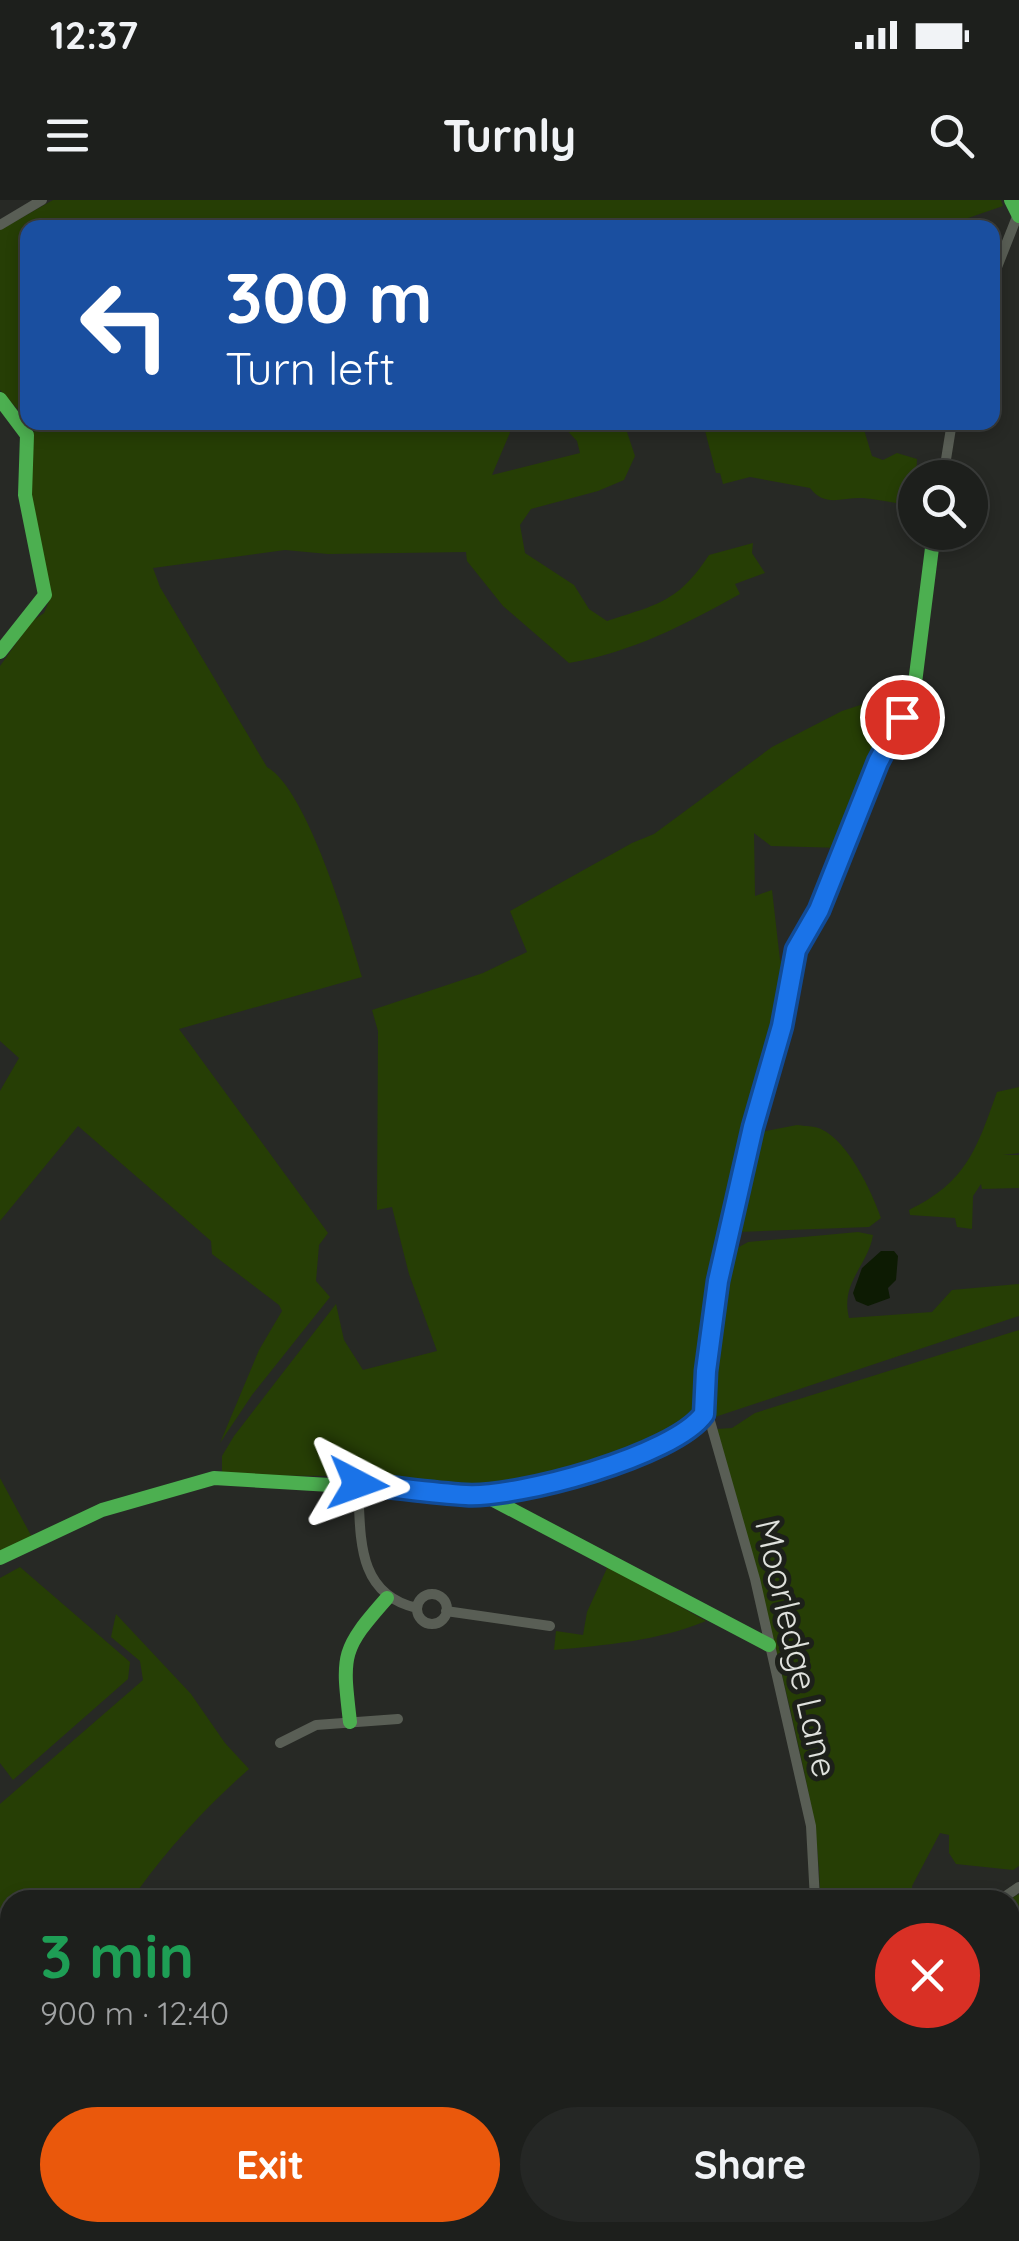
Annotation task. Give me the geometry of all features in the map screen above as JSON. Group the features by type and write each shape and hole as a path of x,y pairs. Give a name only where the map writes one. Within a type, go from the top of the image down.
{"street":[{"path":"0,224 42,200"},
{"path":"1000,260 1018,215 1012,200"},
{"path":"0,399 20,426"},
{"path":"0,652 44,595 22,474 27,435 23,430"},
{"path":"946,460 951,430"},
{"path":"0,1558 102,1510 204,1480 358,1484 482,1494 610,1467 673,1438 704,1414 718,1281 753,1127 782,1026 790,972 796,950 819,910 915,683 932,550"},
{"name":"Moorledge Lane","path":"704,1414 710,1421 740,1524 769,1645 813,1838 815,1890"},
{"path":"358,1484 364,1554 372,1578 387,1598 417,1608"},
{"path":"482,1494 769,1645"},
{"path":"434,1595 444,1601 446,1611 441,1621 428,1624 419,1618 417,1608 421,1599 434,1595"},
{"path":"350,1722 342,1657 351,1638 387,1598"},
{"path":"446,1611 550,1626"},
{"path":"280,1743 316,1724 398,1718"},
{"path":"282,1724 290,1736"}],"green space":[{"path":"53,200 1001,200 1003,206 962,220 20,220 20,411 0,390 0,230"},
{"path":"34,430 511,430 492,475 580,453 577,441 567,430 626,430 635,456 624,480 531,509 520,525 525,553 574,585 589,609 607,621 677,592 709,555 753,543 752,553 765,573 735,584 740,594 678,627 615,652 569,663 503,606 467,561 466,552 328,554 285,550 153,568 160,587 267,767 282,780 297,803 325,863 362,977 179,1029 328,1233 319,1245 316,1281 330,1297 252,1395 220,1443 259,1350 282,1311 279,1305 212,1254 211,1241 78,1126 0,1221 0,1091 19,1058 0,1041 0,666 32,621 44,613 51,596 31,500 28,463"},
{"path":"705,430 864,430 872,456 883,460 897,453 917,459 898,460 898,511 896,503 863,498 828,500 810,488 750,477 723,484 720,473 716,473"},
{"path":"906,690 843,848 771,846 754,833 755,896 772,890 780,960 788,964 699,1409 693,1420 663,1439 603,1463 471,1492 331,1476 222,1475 222,1456 234,1436 336,1304 344,1340 363,1370 437,1351 409,1274 392,1207 377,1210 378,1031 372,1010 483,973 527,952 510,911 654,834 772,747 842,711"},
{"path":"1019,1087 1019,1153 1003,1155 1019,1155 1019,1188 982,1189 981,1184 973,1196 972,1229 957,1227 955,1218 910,1215 909,1210 944,1188 967,1162 997,1092"},
{"path":"797,1125 821,1129 840,1144 865,1182 881,1218 869,1227 739,1232 739,1215 761,1132"},
{"path":"858,1232 873,1235 848,1294 849,1318 932,1312 952,1290 1019,1284 1019,1316 715,1417 712,1401 732,1251 748,1242"},
{"path":"1019,1330 1019,1866 1013,1870 956,1864 949,1853 949,1835 940,1833 912,1890 820,1890 814,1825 800,1753 717,1429 732,1428 755,1413"},
{"path":"0,1478 33,1539 0,1553"},
{"path":"608,1566 706,1621 651,1638 554,1650 556,1631 583,1635 587,1612"},
{"path":"20,1567 130,1662 128,1679 13,1780 0,1763 0,1578"},
{"path":"116,1614 191,1694 225,1743 249,1769 191,1826 140,1890 0,1890 0,1804 143,1680 140,1661 111,1637"}],"shaded area":[{"path":"881,1251 894,1251 898,1256 896,1280 888,1288 890,1298 868,1306 856,1301 853,1293 862,1268"}],"traffic: fast":[{"path":"1011,200 1019,216"},
{"path":"0,399 20,426"},
{"path":"0,652 45,595 25,495 27,435 23,430"},
{"path":"861,807 915,683 932,550"},
{"path":"0,1558 102,1510 214,1478 482,1494 769,1645"},
{"path":"350,1722 348,1654 361,1630 387,1598"}],"traffic: slow":[{"path":"746,1156 782,1026 796,950 817,914 861,807"}],"traffic: jam":[{"path":"704,1414 713,1316 746,1156"}],"route":[{"path":"358,1484 467,1496 501,1492 610,1467 688,1430 704,1414 718,1281 753,1127 782,1026 796,950 819,910 878,762 902,717"}]}
